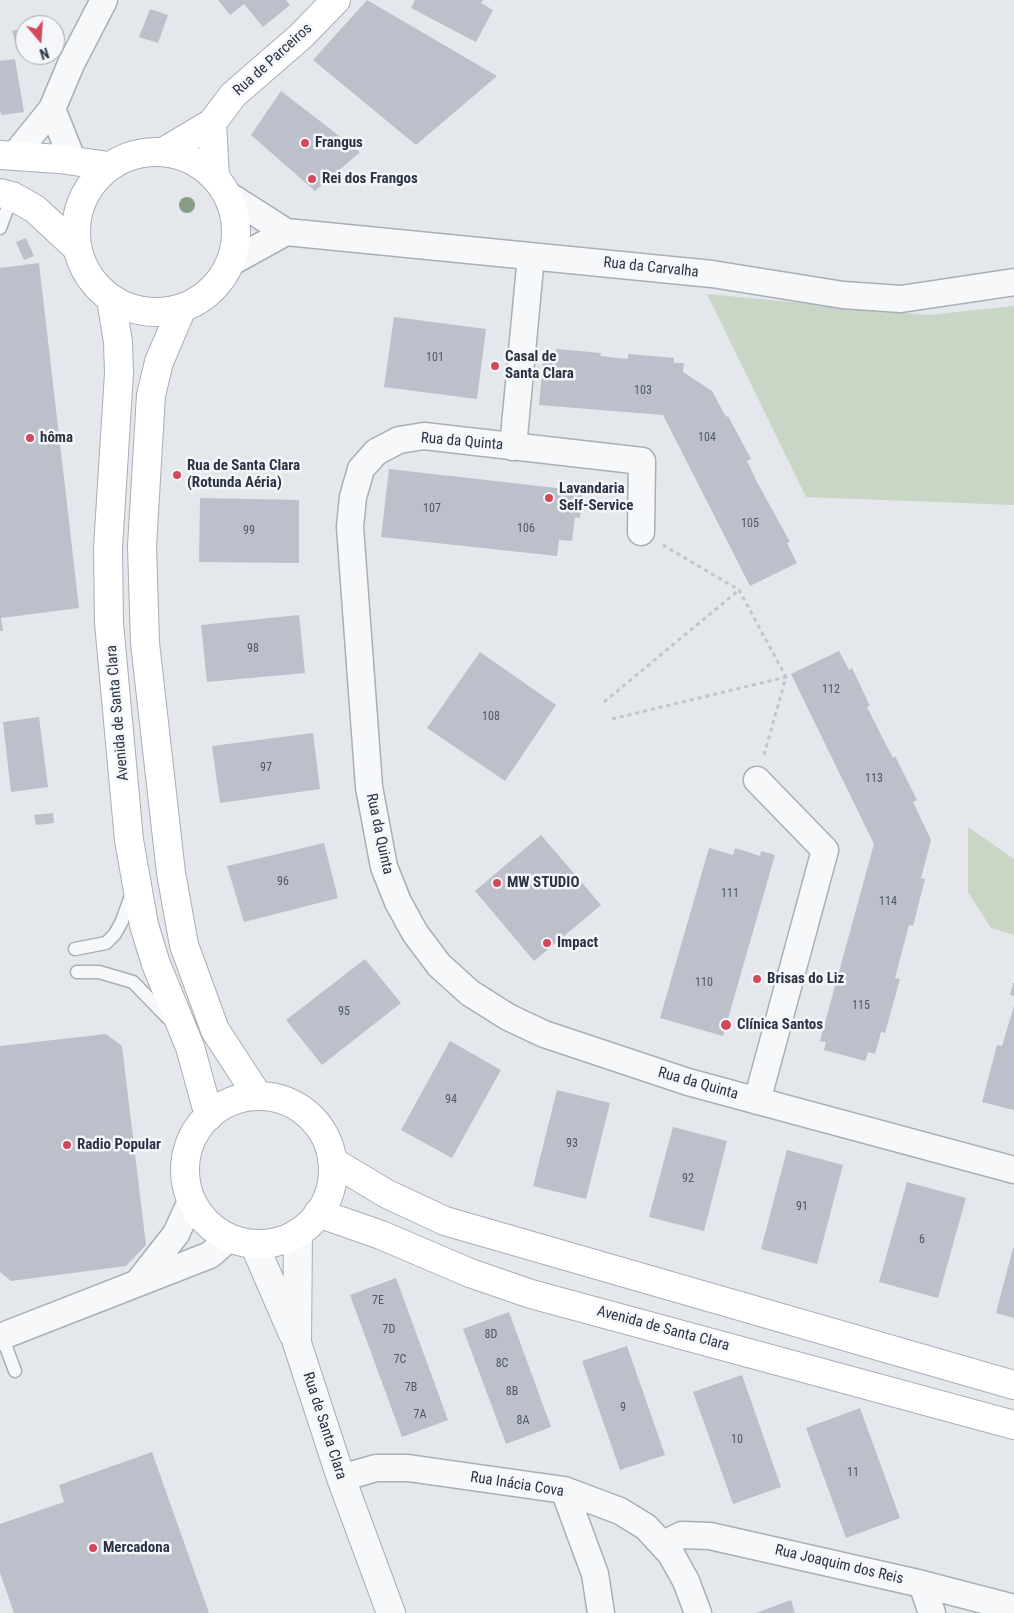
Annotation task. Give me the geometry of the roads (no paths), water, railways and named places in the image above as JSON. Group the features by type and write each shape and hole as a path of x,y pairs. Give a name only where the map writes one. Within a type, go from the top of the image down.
{"main road":[{"name":"Rua de Parceiros","path":"163,152 212,122 233,95 301,36 336,0"},
{"path":"212,122 221,186 236,220 235,247 230,262 215,288 196,302 182,308 153,313 131,309 111,299 95,286 84,268 77,248 76,225 81,202 93,182 109,166 126,157 144,153 163,152 182,156 200,165 221,186"},
{"path":"7,155 109,166"},
{"path":"6,195 35,209 77,248"},
{"name":"Avenida de Santa Clara","path":"111,299 118,342 119,374 108,548 110,623 129,840 135,884 144,925 156,964 190,1047 208,1116"},
{"path":"182,308 159,362 151,395 142,546 144,644 171,873 184,945 215,1030 258,1096"},
{"path":"258,1096 280,1099 299,1108 315,1122 326,1140 332,1161 330,1188 318,1213 298,1233 277,1242 242,1241 214,1229 201,1216 192,1201 185,1179 186,1156 194,1134 208,1116 223,1105 240,1098 258,1096"},
{"path":"332,1161 387,1194 445,1221 1014,1385"},
{"name":"Avenida de Santa Clara","path":"318,1213 382,1235 470,1273 531,1294 1014,1425"}],"street":[{"path":"7,155 52,109 70,64 104,0"},
{"path":"52,109 73,161"},
{"name":"Rua da Carvalha","path":"221,186 286,232 712,274 843,295 901,299 1014,282"},
{"path":"230,262 286,232"},
{"path":"513,447 531,256"},
{"name":"Rua da Quinta","path":"641,532 642,461 424,436 399,440 376,452 361,469 354,497 350,527 369,787 384,867 398,902 411,926 439,965 470,993 508,1017 544,1034 688,1082 1014,1170"},
{"path":"757,780 825,850 757,1100"},
{"path":"138,1281 176,1234 192,1201"},
{"name":"Rua de Santa Clara","path":"298,1233 297,1343 340,1478 391,1613"},
{"path":"1,1336 242,1241 297,1343"},
{"name":"Rua Inácia Cova","path":"340,1478 376,1468 408,1468 564,1490 620,1511 646,1527 664,1544 686,1581 698,1613"},
{"path":"564,1490 595,1574 601,1613"},
{"name":"Rua Joaquim dos Reis","path":"664,1544 682,1535 710,1536 922,1584 1014,1608"},
{"path":"922,1584 932,1613"}],"lane":[{"path":"0,228 6,195"},
{"path":"75,949 106,943 122,921 135,884"},
{"path":"77,972 100,972 132,982 161,1008 190,1047"},
{"path":"1,1336 15,1371"}],"place":[{"name":"Frangus","path":"305,143"},
{"name":"Rei dos Frangos","path":"312,179"},
{"name":"Casal de Santa Clara","path":"495,366"},
{"name":"hôma","path":"30,438"},
{"name":"Rua de Santa Clara (Rotunda Aéria)","path":"177,475"},
{"name":"Lavandaria Self-Service","path":"549,498"},
{"name":"MW STUDIO","path":"497,883"},
{"name":"Impact","path":"547,943"},
{"name":"Brisas do Liz","path":"757,979"},
{"name":"Clínica Santos","path":"726,1025"},
{"name":"Radio Popular","path":"67,1145"},
{"name":"Mercadona","path":"93,1548"}]}
